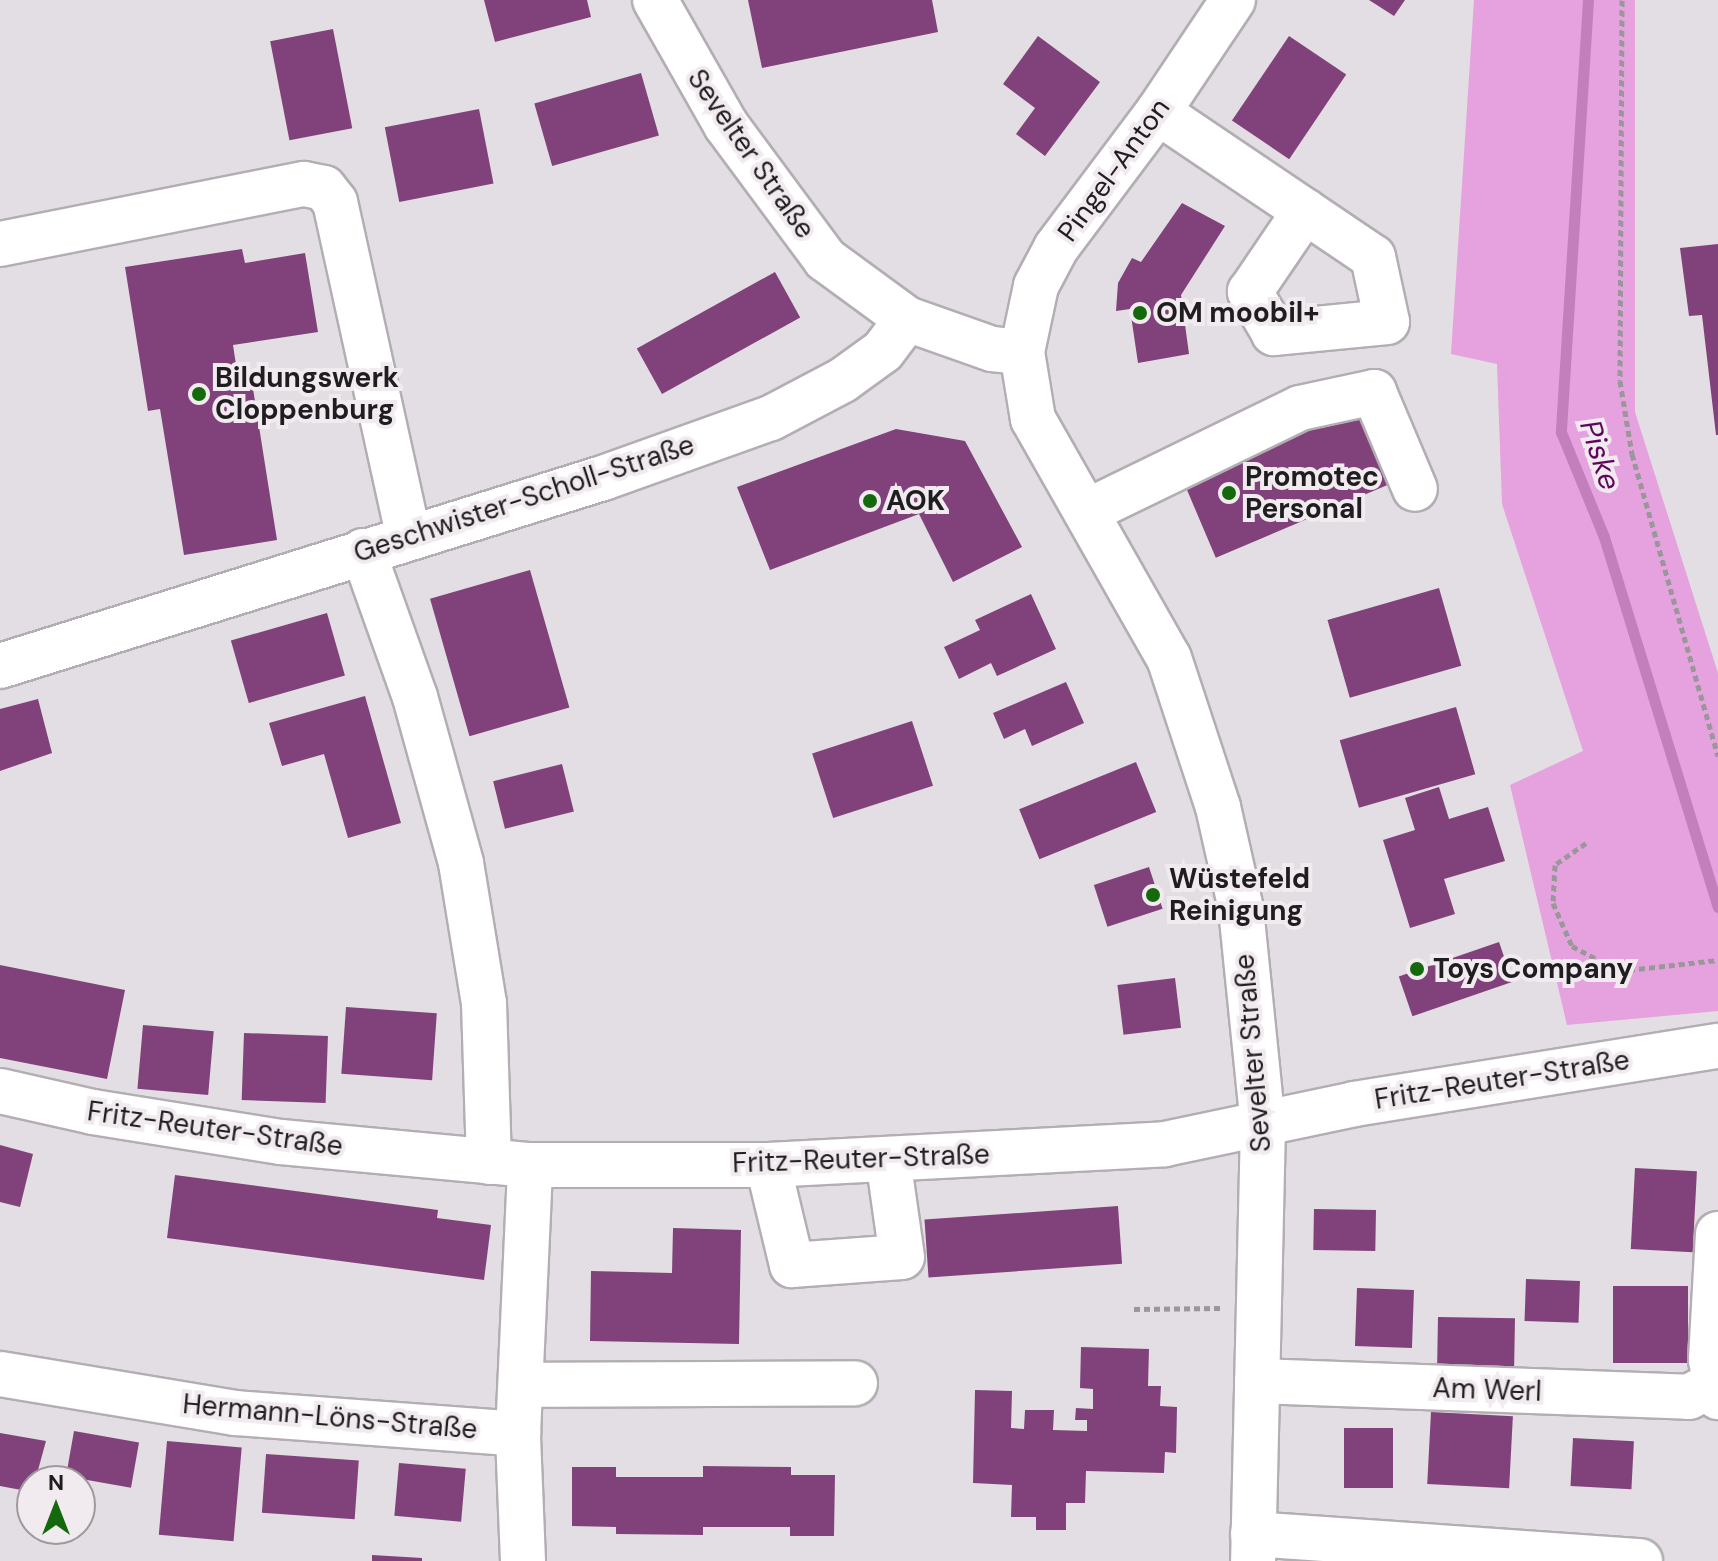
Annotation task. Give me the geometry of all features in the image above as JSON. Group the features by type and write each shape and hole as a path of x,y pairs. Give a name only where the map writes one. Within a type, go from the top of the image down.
{"street":[{"name":"Sevelter Straße","path":"655,0 692,72 779,202 825,259 907,319"},
{"name":"Pingel-Anton","path":"1022,352 1036,286 1056,248 1158,112 1233,0"},
{"path":"1158,112 1305,211"},
{"path":"0,244 304,184 324,188 335,202 408,535"},
{"path":"907,319 992,349 1022,352"},
{"name":"Geschwister-Scholl-Straße","path":"0,666 408,535 603,478 771,418 843,380 883,351 907,319"},
{"name":"Sevelter Straße","path":"1022,352 1033,419 1169,658 1218,807 1241,909 1263,1125 1253,1548"},
{"path":"1088,511 1300,408 1374,392 1415,489"},
{"path":"363,551 415,697 461,863 484,1003 509,1163 521,1385 518,1434 523,1561"},
{"name":"Fritz-Reuter-Straße","path":"0,1091 93,1112 281,1142 509,1163 768,1165 1165,1144 1354,1104 1718,1046"},
{"path":"768,1165 792,1265 902,1257 888,1159"},
{"name":"Am Werl","path":"1257,1381 1689,1397 1716,1387 1718,1234"},
{"name":"Hermann-Löns-Straße","path":"0,1374 235,1413 518,1434"},
{"path":"521,1385 855,1383"},
{"path":"1253,1548 1640,1561"}],"path":[{"path":"1622,0 1620,381 1632,454 1718,756"},
{"path":"1586,843 1555,865 1553,903 1572,946 1619,971 1718,960"},
{"path":"1134,1309 1260,1307"}],"shaded area":[{"path":"1474,0 1635,0 1635,412 1718,673 1718,1011 1567,1025 1510,785 1583,751 1502,504 1497,364 1451,354"}],"building":[{"path":"484,0 587,0 591,17 495,42"},
{"path":"748,0 932,0 938,32 762,68"},
{"path":"1369,0 1405,0 1394,16"},
{"path":"333,29 352,128 289,140 270,41"},
{"path":"1038,36 1100,82 1045,156 1016,134 1035,108 1003,84"},
{"path":"1289,36 1346,75 1289,159 1232,121"},
{"path":"641,73 659,135 552,166 534,104"},
{"path":"479,109 494,184 399,202 385,127"},
{"path":"1182,203 1225,226 1181,295 1189,354 1138,363 1130,309 1116,311 1118,283 1132,258 1141,262"},
{"path":"1718,244 1716,435 1702,315 1689,316 1680,248"},
{"name":"Bildungswerk Cloppenburg","path":"242,249 245,263 305,253 318,332 233,345 238,378 251,376 277,540 184,555 160,409 148,411 125,267"},
{"path":"775,272 800,317 662,394 637,349"},
{"path":"1355,402 1390,484 1216,558 1181,476"},
{"name":"AOK","path":"896,429 965,441 1022,547 953,582 919,514 770,570 737,487"},
{"path":"530,570 569,707 469,736 430,599"},
{"path":"1439,588 1461,666 1350,698 1327,620"},
{"path":"1031,594 1056,649 997,676 991,663 959,679 944,647 980,630 975,620"},
{"path":"327,613 345,675 249,703 231,641"},
{"path":"1066,682 1084,723 1032,746 1025,729 1004,739 993,713"},
{"path":"365,696 401,823 348,838 324,754 282,766 269,723"},
{"path":"38,699 52,753 0,771 0,709"},
{"path":"1456,707 1475,774 1359,808 1340,740"},
{"path":"912,721 933,786 833,818 812,753"},
{"path":"1136,762 1156,812 1039,859 1019,809"},
{"path":"562,764 574,812 505,829 493,781"},
{"path":"1439,787 1449,819 1488,807 1505,861 1444,879 1455,914 1410,928 1383,840 1415,830 1405,798"},
{"path":"1149,867 1163,909 1107,927 1094,885"},
{"path":"1499,942 1513,982 1412,1016 1399,977"},
{"path":"0,965 125,990 107,1079 0,1058"},
{"path":"1175,978 1181,1028 1124,1035 1117,985"},
{"path":"346,1007 437,1013 432,1080 341,1074"},
{"path":"143,1025 214,1031 208,1095 137,1089"},
{"path":"244,1033 328,1036 326,1103 242,1100"},
{"path":"0,1145 33,1154 20,1207 0,1202"},
{"path":"1635,1168 1697,1171 1693,1252 1631,1249"},
{"path":"175,1175 438,1210 437,1218 491,1225 484,1280 167,1238"},
{"path":"1118,1206 1122,1264 929,1277 924,1220"},
{"path":"1314,1209 1376,1210 1375,1251 1313,1250"},
{"path":"673,1228 741,1230 739,1344 590,1341 591,1271 672,1273"},
{"path":"1526,1279 1580,1281 1579,1323 1525,1321"},
{"path":"1613,1286 1688,1286 1688,1363 1613,1363"},
{"path":"1357,1288 1414,1290 1412,1348 1355,1346"},
{"path":"1438,1317 1515,1318 1514,1366 1437,1365"},
{"path":"1081,1347 1149,1349 1148,1386 1161,1386 1160,1406 1177,1407 1176,1453 1165,1452 1164,1473 1086,1471 1085,1503 1066,1503 1066,1530 1036,1530 1036,1517 1011,1517 1012,1485 973,1483 975,1390 1012,1391 1011,1428 1024,1429 1025,1410 1054,1410 1053,1430 1087,1431 1087,1420 1075,1420 1076,1408 1093,1409 1093,1389 1080,1388"},
{"path":"1431,1412 1513,1416 1509,1488 1427,1484"},
{"path":"1344,1428 1393,1428 1393,1488 1344,1488"},
{"path":"74,1431 139,1442 131,1488 96,1482 96,1465 68,1465"},
{"path":"0,1433 46,1441 39,1465 16,1465 16,1489 0,1486"},
{"path":"1573,1438 1634,1441 1631,1489 1570,1486"},
{"path":"167,1441 242,1448 234,1541 159,1535"},
{"path":"266,1454 359,1460 355,1519 262,1513"},
{"path":"399,1463 466,1469 461,1522 394,1516"},
{"path":"703,1466 791,1467 791,1475 835,1475 834,1536 790,1536 790,1527 703,1527 703,1535 616,1534 616,1527 572,1526 572,1467 616,1467 616,1477 703,1477"},
{"path":"372,1555 422,1558 422,1561 372,1561"}],"waterway":[{"name":"Piske","path":"1588,0 1561,432 1604,537 1718,907"}],"place":[{"name":"OM moobil+","path":"1140,313"},
{"name":"Bildungswerk Cloppenburg","path":"199,394"},
{"name":"Promotec Personal","path":"1229,493"},
{"name":"AOK","path":"870,501"},
{"name":"Wüstefeld Reinigung","path":"1153,895"},
{"name":"Toys Company","path":"1417,969"}]}
